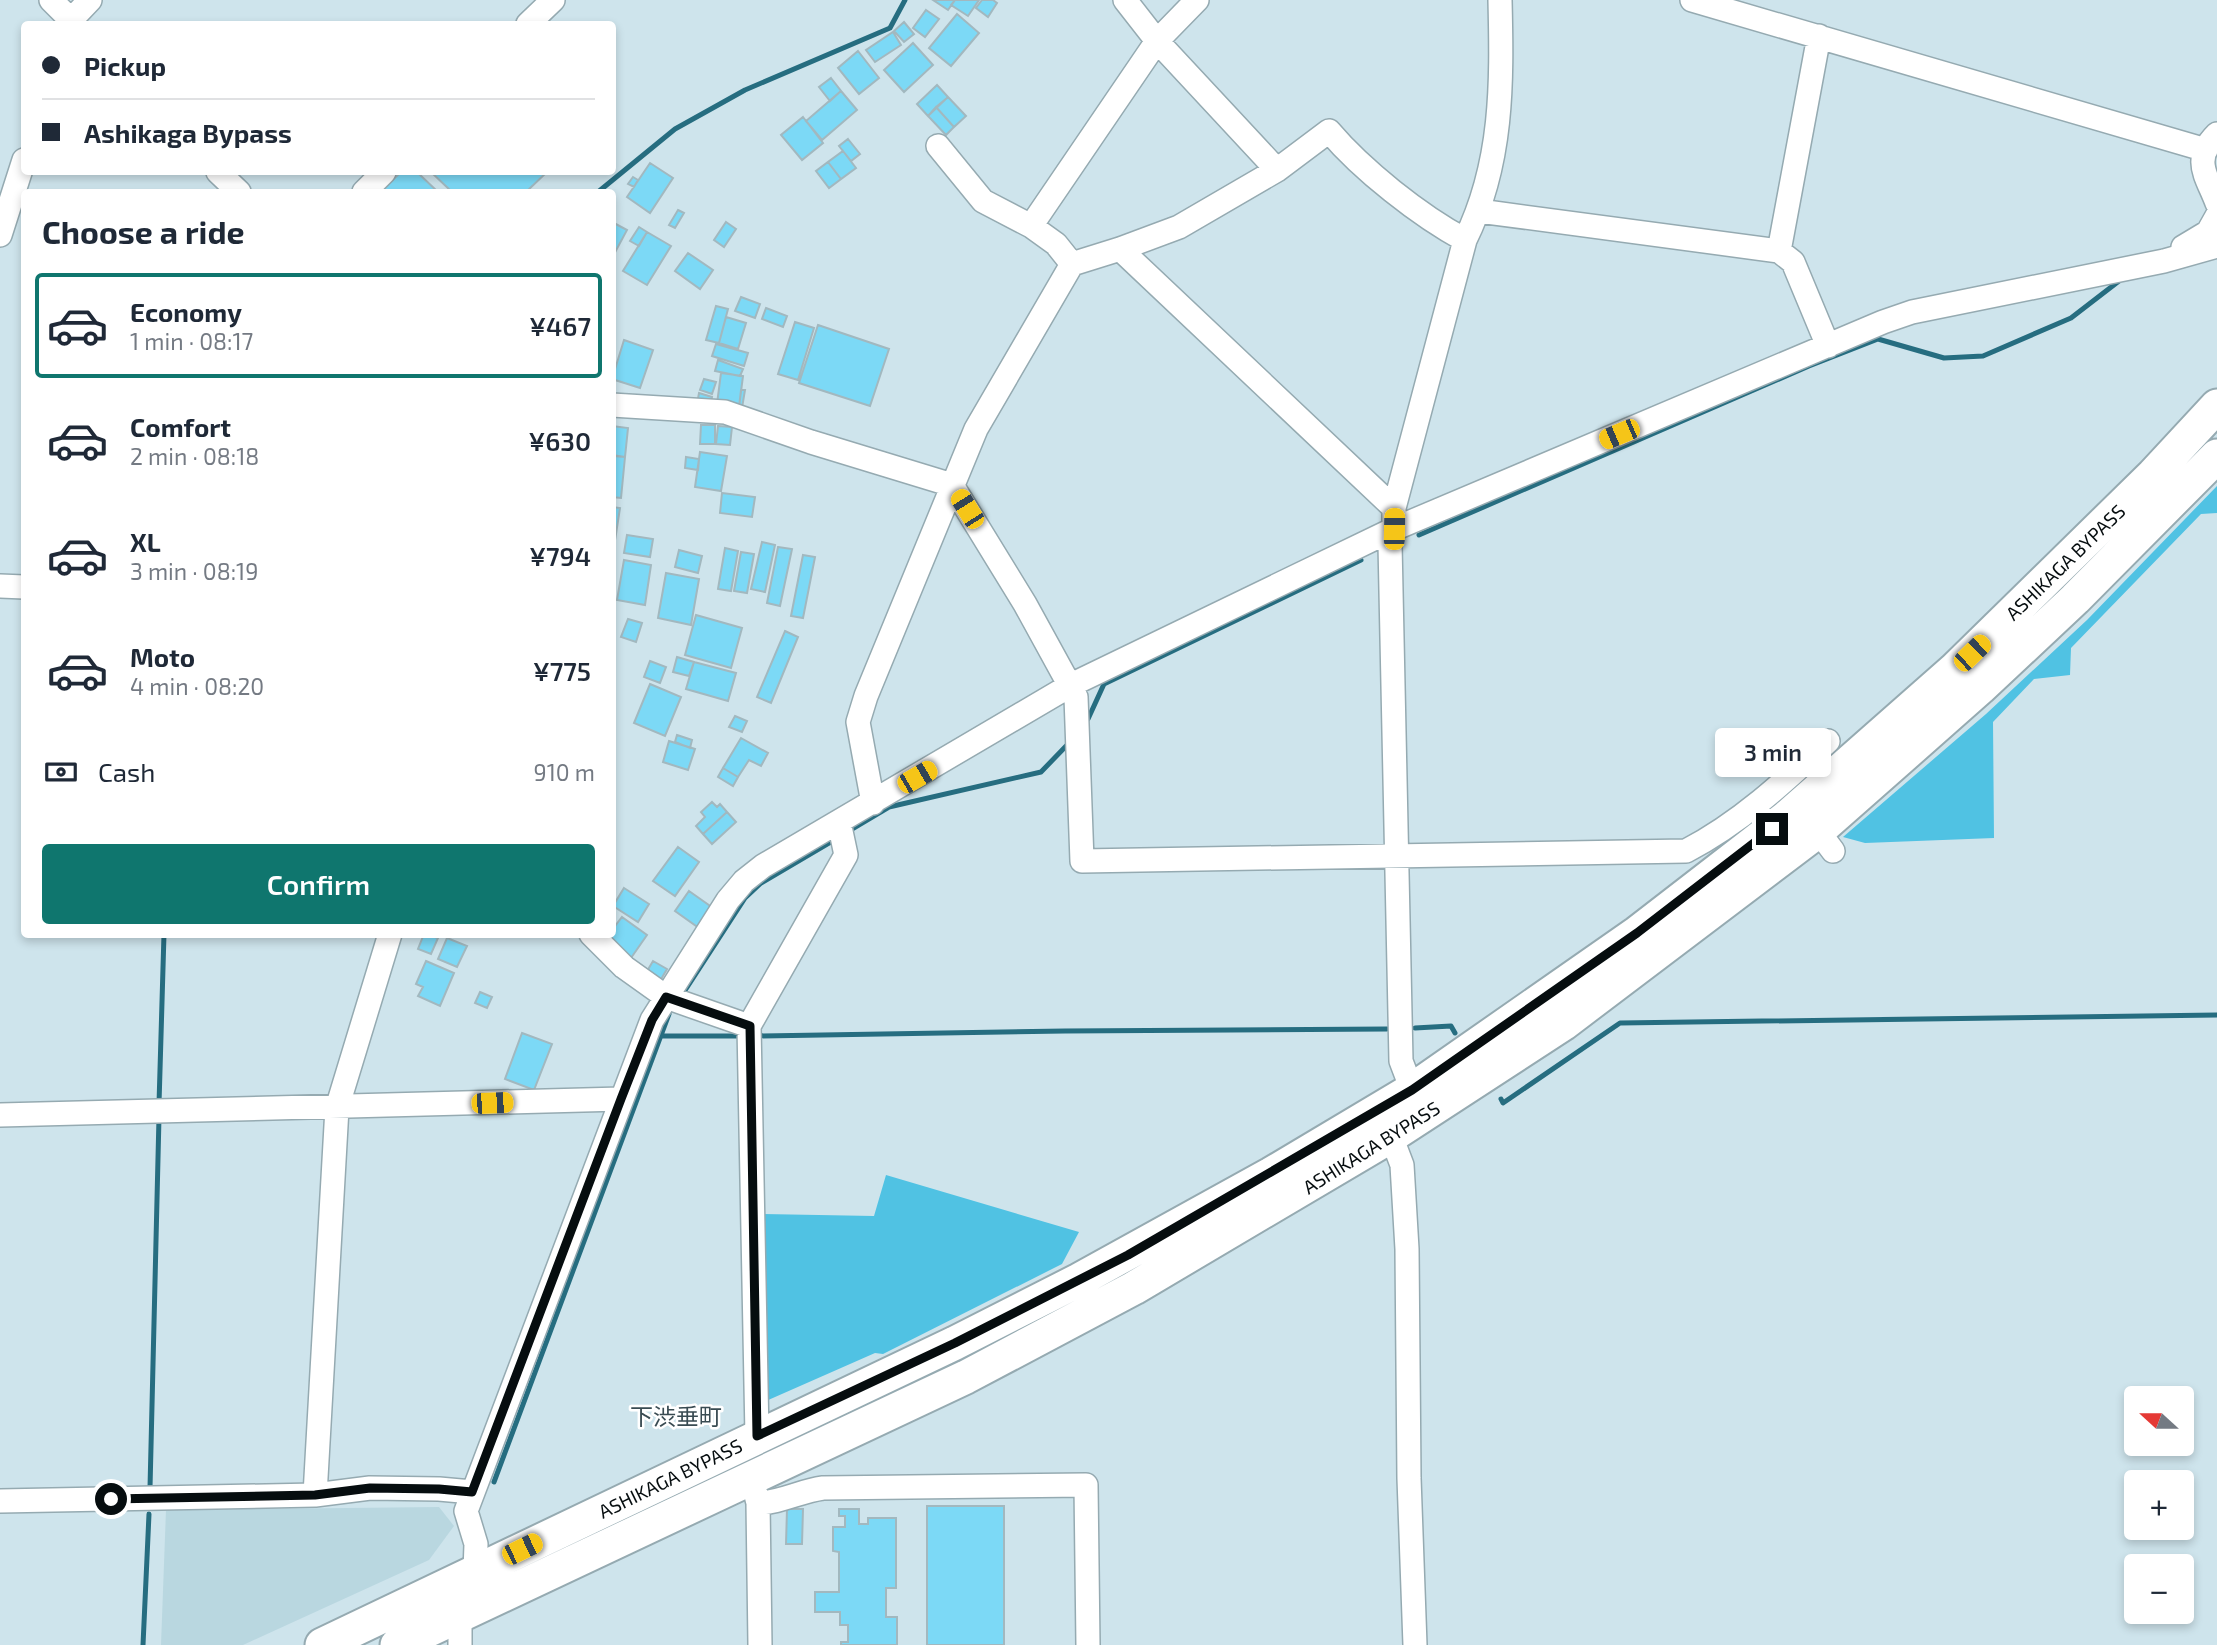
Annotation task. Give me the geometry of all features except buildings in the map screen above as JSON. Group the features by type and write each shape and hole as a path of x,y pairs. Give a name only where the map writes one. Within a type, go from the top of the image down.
{"highway":[{"name":"ASHIKAGA BYPASS","path":"322,1645 955,1343 1128,1255 1412,1090 1637,933 1779,806 1954,670 2153,475 2217,406"},
{"name":"ASHIKAGA BYPASS","path":"397,1645 460,1630 753,1491 1134,1288 1391,1136 1563,1024 1825,841 1980,688 2076,598 2217,456"}],"street":[{"path":"51,0 70,21"},
{"path":"74,21 90,0"},
{"path":"531,21 552,0"},
{"path":"1125,0 1157,41 1278,170"},
{"path":"1031,226 1157,41 1196,0"},
{"path":"1412,1090 1401,1061 1390,544 1394,519 1465,240 1479,211 1495,148 1502,80 1500,0"},
{"path":"1692,0 2212,142 2203,169 2217,203"},
{"path":"1779,251 1819,36"},
{"path":"873,803 858,722 866,696 976,429 1072,264 1179,227 1278,170 1329,131 1344,149 1434,224 1465,240"},
{"path":"939,146 983,201 1031,226 1056,244 1072,264"},
{"path":"0,235 21,169"},
{"path":"221,175 236,189"},
{"path":"367,189 381,175"},
{"path":"1479,211 1779,251 1793,262 1824,347"},
{"path":"2138,265 2198,239 2208,232 2217,216"},
{"path":"460,1630 475,1572 475,1544 466,1511 652,1020 728,900 744,881 763,866 1071,685 1394,519 1912,312 2164,261 2217,246"},
{"path":"1120,249 1394,519"},
{"path":"616,405 725,412 811,442 952,485 1025,604 1076,697 1082,861 1686,851 1779,806 1828,741"},
{"path":"0,586 21,587"},
{"path":"757,1436 750,1026 846,855 839,822"},
{"path":"315,1495 337,1108 389,938"},
{"path":"595,938 624,967 666,997 750,1026"},
{"path":"0,1115 621,1099"},
{"path":"1391,1136 1402,1165 1407,1249 1409,1478 1415,1645"},
{"path":"753,1491 771,1503 801,1491 822,1488 1086,1485 1088,1645"},
{"path":"0,1501 315,1495 370,1488 472,1492"},
{"path":"753,1491 760,1645"}],"shaded area":[{"path":"2217,486 2217,513 2201,514 2071,648 2070,675 2034,679 1993,722 1994,838 1865,843 1843,837 1986,714 2087,620"},
{"path":"886,1175 1079,1232 1062,1264 883,1354 875,1353 766,1401 763,1214 874,1216"},
{"path":"439,1507 454,1526 429,1560 243,1645 161,1645 166,1510"}],"waterway":[{"path":"602,189 675,129 745,90 890,28 905,0"},
{"path":"1419,535 1809,366 1878,339 1944,358 1983,356 2071,318 2119,281"},
{"path":"1088,719 1104,684 1361,560"},
{"path":"852,829 889,807 1041,772 1069,743"},
{"path":"684,992 745,898 761,883 834,840"},
{"path":"159,1104 164,938"},
{"path":"494,1482 669,1014"},
{"path":"1501,1099 1503,1103 1620,1023 2217,1015"},
{"path":"1415,1028 1451,1026 1455,1033"},
{"path":"755,1036 1387,1029"},
{"path":"661,1036 742,1036"},
{"path":"150,1488 159,1117"},
{"path":"143,1645 149,1514"}],"district":[{"name":"下渋垂町","path":"676,1416"}],"route":[{"path":"111,1499 315,1495 370,1488 472,1492 621,1099 652,1020 666,997 750,1026 757,1436 955,1343 1128,1255 1412,1090 1637,933 1772,829"}]}
